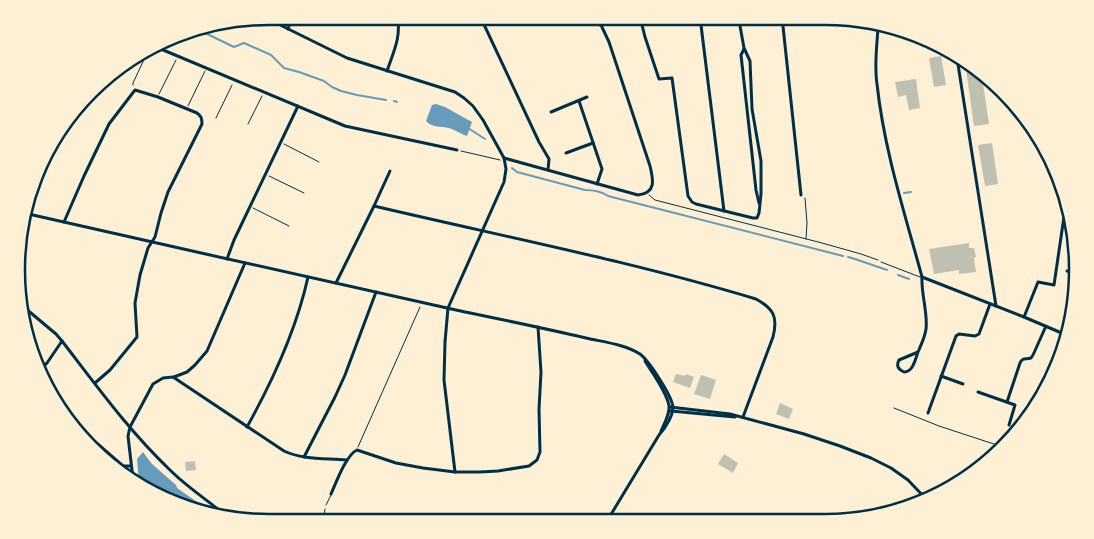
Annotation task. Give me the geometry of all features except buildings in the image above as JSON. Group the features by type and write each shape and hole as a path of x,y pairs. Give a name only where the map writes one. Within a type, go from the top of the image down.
{"street":[{"path":"280,25 347,58 455,92 473,106 504,158 506,169 504,182 448,308 444,380 455,472"},
{"path":"288,29 289,25"},
{"path":"387,71 399,36 398,25"},
{"path":"484,25 539,142 549,159 548,170"},
{"path":"504,158 638,195 647,193 653,185 650,166 609,42 601,25"},
{"path":"642,25 658,79 672,78 688,196 692,202 698,205 753,218 758,216 760,208 761,161 752,109 750,61 744,48 740,26"},
{"path":"701,25 724,211"},
{"path":"783,25 801,195"},
{"path":"878,31 876,83 892,168 922,278 921,284 926,324 925,334 918,352 911,369 909,372 904,372 898,368 899,360 918,352"},
{"path":"744,48 741,55 756,190 760,208"},
{"path":"162,50 351,128 458,150"},
{"path":"958,65 996,306"},
{"path":"64,222 109,124 135,90 158,97 200,115 202,124 168,192 155,237 148,248 140,275 135,303 137,337 110,370 95,383"},
{"path":"551,112 587,98"},
{"path":"580,101 602,169 597,184"},
{"path":"227,259 234,240 298,106"},
{"path":"747,109 752,109"},
{"path":"566,153 593,143"},
{"path":"336,283 390,171"},
{"path":"374,206 684,278 764,303 774,313 775,328 743,417"},
{"path":"31,215 630,349 648,362 670,397 671,409 659,435 611,514"},
{"path":"1024,317 1038,282 1054,285 1064,220"},
{"path":"132,471 128,436 130,427 153,384 162,378 173,377 187,372 207,352 246,263"},
{"path":"247,427 282,354 303,298 308,277"},
{"path":"922,278 1061,333"},
{"path":"304,457 345,375 376,292"},
{"path":"928,412 956,336 959,334 975,336 979,334 990,304"},
{"path":"29,311 62,340 130,427 172,472 217,508"},
{"path":"1008,402 1020,363 1025,358 1028,359 1033,356 1046,326"},
{"path":"331,494 347,460 352,452 357,450 396,463 455,472 498,471 529,466 537,460 540,452 539,410 541,372 538,327"},
{"path":"45,365 62,340"},
{"path":"941,376 964,384"},
{"path":"173,377 291,455 347,460"},
{"path":"978,392 1015,405 1009,425"},
{"path":"671,409 722,413 804,434 880,462 908,480 921,494"},
{"path":"125,466 131,466"}],"lane":[{"path":"881,262 922,278"},
{"path":"326,505 331,494"}],"path":[{"path":"158,97 178,56"},
{"path":"135,90 132,83 143,60"},
{"path":"187,109 206,68"},
{"path":"216,118 235,80"},
{"path":"248,124 264,92"},
{"path":"281,142 319,162"},
{"path":"458,150 499,161 504,158"},
{"path":"266,174 304,193"},
{"path":"647,193 656,200 861,254 881,262"},
{"path":"801,195 804,196 807,224 806,239"},
{"path":"250,207 289,226"},
{"path":"357,450 422,302"},
{"path":"894,408 939,426 995,444"},
{"path":"324,514 326,505"}],"water":[{"path":"436,104 472,122 467,136 449,128 431,125 426,121 432,105"},
{"path":"143,452 152,464 177,488 200,504 161,489 138,476 137,459"}],"waterway":[{"path":"205,33 234,47 244,43 271,55 284,68 324,81 341,91 386,100"},
{"path":"468,128 485,139"},
{"path":"512,168 517,172 585,190 597,191 608,196 843,256"},
{"path":"904,193 911,192"},
{"path":"848,257 887,270"},
{"path":"898,275 909,279"}]}
